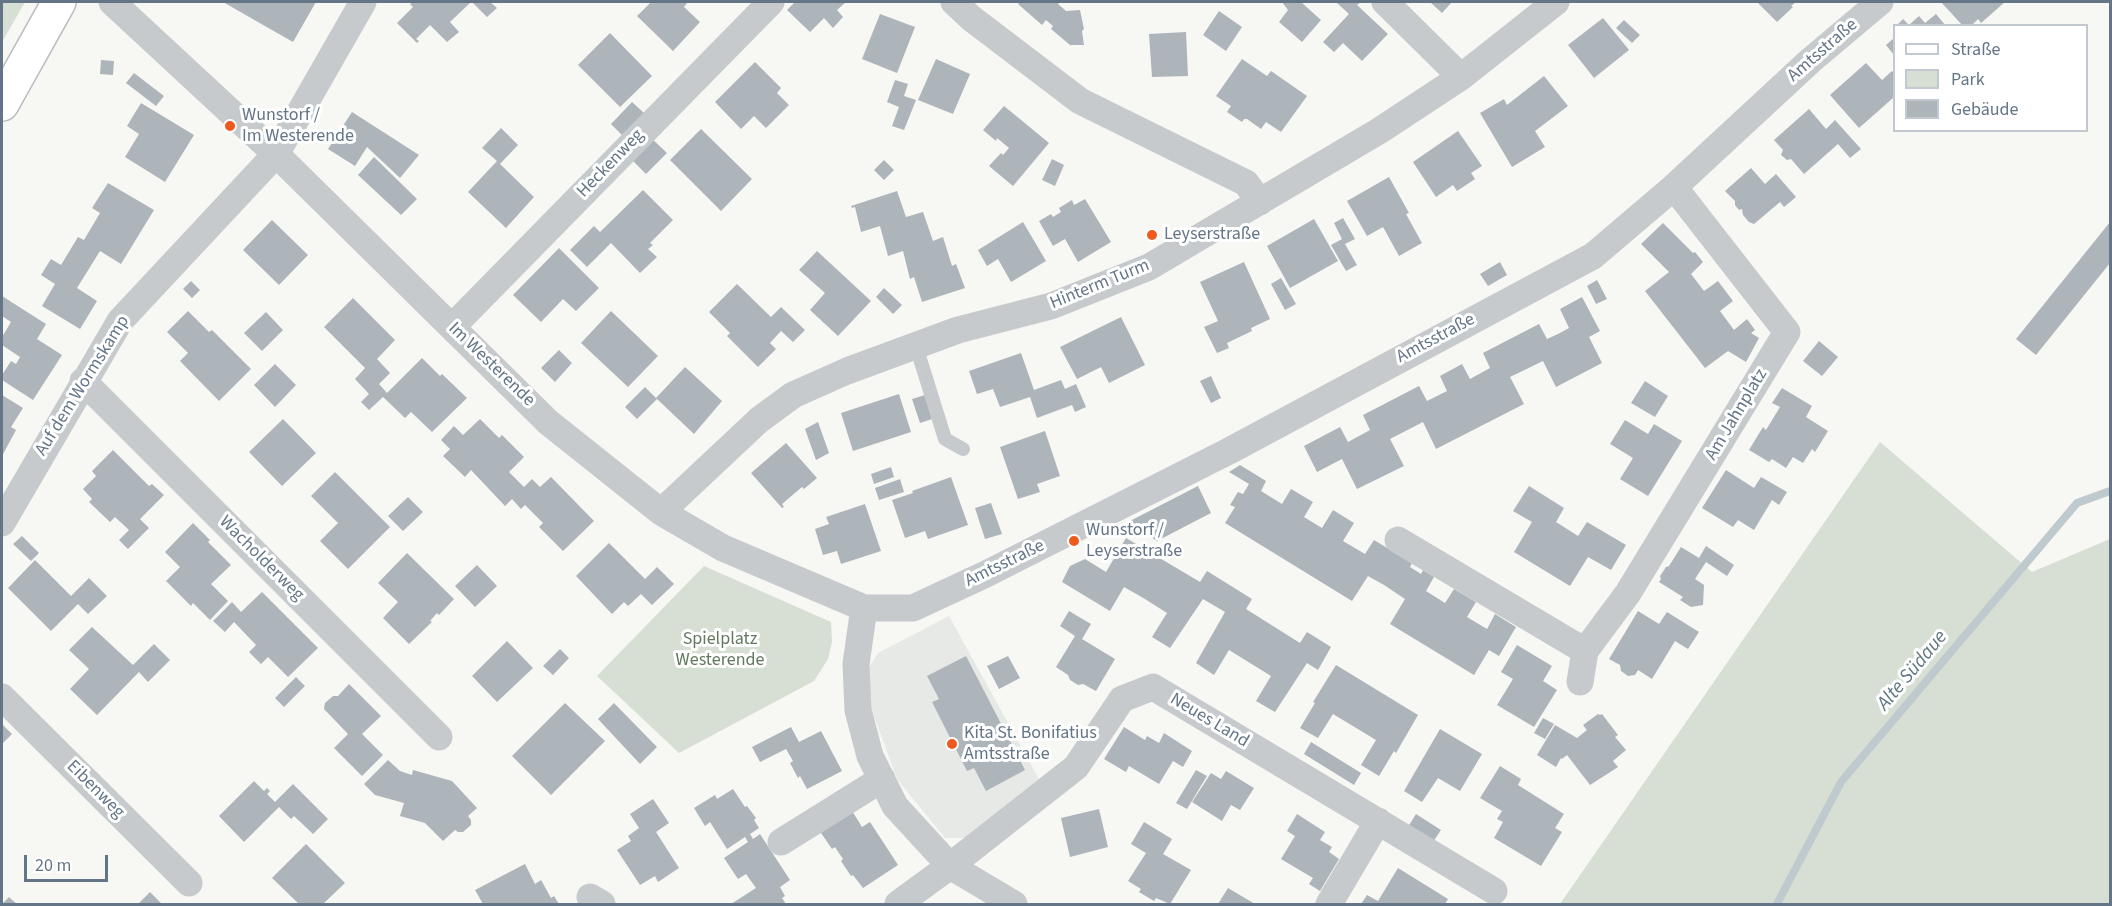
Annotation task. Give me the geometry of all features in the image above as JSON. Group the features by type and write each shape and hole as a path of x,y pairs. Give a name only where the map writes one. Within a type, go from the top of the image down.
{"main road":[{"path":"2,104 59,2"}],"street":[{"name":"Im Westerende","path":"112,2 276,154 548,422 661,512 723,548 864,608 913,608 938,597"},
{"name":"Auf dem Wormskamp","path":"2,523 120,321 276,154 363,2"},
{"name":"Heckenweg","path":"452,327 771,2"},
{"path":"1385,2 1461,77"},
{"name":"Hinterm Turm","path":"661,512 759,420 793,395 847,371 958,330 1051,306 1149,267 1379,131 1461,77 1556,2"},
{"name":"Amtsstraße","path":"938,597 1229,451 1593,256 1674,187 1875,3"},
{"path":"969,7 1080,101 1246,183 1260,202"},
{"name":"Am Jahnplatz","path":"1580,682 1585,651 1628,593 1787,332 1674,187"},
{"name":"Wacholderweg","path":"83,381 439,737"},
{"path":"1398,540 1585,651"},
{"path":"864,608 856,664 858,710 870,756 895,806 950,866 1014,904"},
{"name":"Neues Land","path":"950,866 1076,767 1122,699 1153,687 1494,891"},
{"name":"Eibenweg","path":"2,697 189,883"},
{"path":"781,842 882,779"},
{"path":"1329,904 1378,821"},
{"path":"898,904 950,866"}],"lane":[{"path":"916,346 945,439 963,449"}],"shaded area":[{"name":"Kita St. Bonifatius Amtsstraße","path":"949,616 1040,781 965,838 945,838 897,779 871,708 865,674 878,653"}],"green space":[{"path":"2,2 25,2 2,42"},
{"path":"1880,442 2032,572 2110,539 2110,904 1560,904"},
{"name":"Spielplatz Westerende","path":"704,566 831,622 832,642 828,659 814,681 679,753 597,676"}],"building":[{"path":"223,2 316,2 293,42"},
{"path":"413,2 471,2 450,22 459,32 447,42 430,25 416,39 419,41 417,43 397,23 413,7 410,4"},
{"path":"472,2 490,2 497,8 487,17"},
{"path":"651,2 686,2 684,7 700,22 673,51 637,16"},
{"path":"795,2 846,2 837,10 843,17 833,28 824,18 810,32 787,10"},
{"path":"1020,2 1060,2 1058,4 1066,11 1080,10 1084,29 1082,31 1084,45 1070,45 1051,29 1053,26 1046,20 1042,25 1018,4"},
{"path":"1282,2 1301,2 1321,20 1302,42 1279,22 1288,10"},
{"path":"1338,2 1361,2 1357,5 1388,34 1362,61 1343,43 1334,52 1323,42 1349,14"},
{"path":"1430,2 1452,2 1442,13"},
{"path":"1757,2 1796,2 1777,22"},
{"path":"1941,2 2005,2 1981,23 1978,19 1973,24 1961,24"},
{"path":"1219,11 1242,27 1226,51 1203,35"},
{"path":"880,14 915,27 897,73 862,59"},
{"path":"1936,14 1944,24 1910,24 1919,16 1925,23"},
{"path":"1603,18 1629,50 1594,78 1568,45"},
{"path":"1903,19 1908,24 1898,24"},
{"path":"1624,20 1640,35 1632,43 1616,28"},
{"path":"1186,32 1188,76 1152,77 1149,34"},
{"path":"610,33 652,76 620,107 578,65"},
{"path":"1893,39 1893,54 1886,45"},
{"path":"936,59 970,74 953,114 918,100"},
{"path":"1242,59 1267,76 1271,71 1307,96 1281,132 1266,122 1261,129 1247,119 1242,122 1227,112 1231,106 1216,96"},
{"path":"101,60 114,61 113,75 100,74"},
{"path":"755,62 781,88 777,93 789,105 766,128 754,116 741,129 715,102"},
{"path":"1866,63 1882,80 1893,72 1893,98 1859,128 1830,95"},
{"path":"134,73 164,96 156,106 126,83"},
{"path":"1544,76 1568,106 1535,131 1545,147 1512,167 1480,113 1504,99 1507,105"},
{"path":"895,80 908,84 904,96 916,100 904,130 892,126 899,107 887,102"},
{"path":"632,102 644,113 622,135 611,124"},
{"path":"141,103 194,135 165,182 125,157 139,134 127,126"},
{"path":"1004,106 1049,143 1013,186 989,166 1009,148 983,130"},
{"path":"1809,109 1826,129 1835,120 1861,149 1850,158 1838,144 1804,174 1791,159 1787,160 1781,155 1783,150 1774,140"},
{"path":"352,112 419,155 400,178 367,147 355,166 328,149"},
{"path":"501,128 518,145 500,164 534,197 506,228 468,192 497,161 482,148"},
{"path":"701,129 752,179 721,211 670,160"},
{"path":"1458,131 1482,166 1471,173 1475,179 1457,191 1453,185 1436,197 1413,162"},
{"path":"648,135 667,153 646,174 628,156"},
{"path":"374,157 417,199 401,215 358,175"},
{"path":"1052,159 1064,165 1055,186 1042,180"},
{"path":"884,160 894,170 884,180 874,170"},
{"path":"1751,168 1765,184 1776,174 1796,197 1784,207 1780,202 1754,224 1749,222 1743,215 1742,209 1739,210 1735,201 1725,191"},
{"path":"1389,177 1422,243 1399,256 1383,227 1367,236 1347,201"},
{"path":"108,183 154,210 121,264 100,251 77,288 97,301 80,329 42,306 55,284 41,275 51,259 61,265 78,237 84,240 100,213 92,208"},
{"path":"643,190 673,220 650,243 653,245 648,249 657,257 640,273 611,243 587,267 570,250 594,226 600,232"},
{"path":"897,191 906,217 923,212 933,241 943,237 952,266 956,264 965,288 922,302 914,277 910,279 903,251 888,256 880,226 861,232 855,207 851,206"},
{"path":"1085,199 1111,242 1078,262 1065,239 1053,246 1039,221 1051,214 1053,217 1061,212 1059,208 1072,200 1074,205"},
{"path":"1343,218 1355,239 1345,244 1357,265 1346,271 1331,245 1342,239 1334,223"},
{"path":"1314,219 1338,261 1290,288 1267,246"},
{"path":"272,220 308,255 279,285 243,250"},
{"path":"1023,222 1046,261 1011,282 998,259 987,266 978,250"},
{"path":"2110,222 2110,263 2036,355 2016,339"},
{"path":"1663,223 1703,262 1691,274 1704,291 1718,281 1733,301 1720,311 1734,330 1747,319 1755,330 1751,333 1759,338 1746,362 1728,351 1705,368 1645,291 1669,272 1641,244"},
{"path":"559,248 599,288 576,311 563,299 541,322 513,295"},
{"path":"817,251 871,301 838,336 810,310 825,293 799,270"},
{"path":"1244,262 1270,319 1227,343 1229,348 1217,353 1204,327 1218,321 1200,282"},
{"path":"1500,262 1507,275 1488,286 1480,274"},
{"path":"1281,278 1296,304 1285,310 1271,284"},
{"path":"1597,280 1607,299 1596,304 1587,286"},
{"path":"191,281 200,290 192,298 183,289"},
{"path":"737,284 771,317 781,307 805,330 793,342 781,331 770,343 776,349 758,367 727,336 730,333 709,312"},
{"path":"884,288 902,305 893,314 876,297"},
{"path":"2,296 46,324 37,339 62,355 33,400 2,380 2,375 11,361 16,364 20,357 2,345 2,337 11,322 2,316"},
{"path":"1582,297 1600,331 1589,337 1602,363 1556,387 1543,361 1510,377 1524,404 1436,449 1423,422 1390,439 1404,466 1357,489 1342,459 1317,472 1304,446 1340,427 1348,442 1370,430 1363,415 1419,386 1427,401 1447,391 1440,376 1462,364 1470,379 1490,368 1483,353 1539,324 1547,339 1558,334 1569,328 1560,309"},
{"path":"353,298 395,340 377,359 390,373 379,384 387,393 422,358 467,398 432,432 411,412 405,418 383,397 369,410 361,402 369,394 355,379 365,368 324,327"},
{"path":"188,311 209,332 212,330 251,369 219,401 180,361 188,353 167,332"},
{"path":"611,311 658,356 628,387 581,343"},
{"path":"266,312 283,330 262,351 244,333"},
{"path":"1121,317 1145,365 1109,383 1101,367 1077,379 1060,347"},
{"path":"1819,341 1838,357 1822,376 1803,361"},
{"path":"559,350 572,363 555,382 541,368"},
{"path":"1021,353 1034,390 1061,380 1065,389 1076,384 1086,407 1075,412 1072,405 1037,418 1030,397 1000,407 993,389 977,394 969,371"},
{"path":"275,364 296,385 275,407 254,385"},
{"path":"685,367 722,401 694,434 656,398"},
{"path":"1211,376 1221,398 1211,403 1200,381"},
{"path":"1645,381 1668,396 1655,417 1631,403"},
{"path":"645,387 657,399 637,419 625,407"},
{"path":"1782,388 1812,406 1806,417 1828,431 1815,452 1812,449 1803,463 1793,457 1786,468 1772,459 1769,462 1749,450 1763,427 1766,430 1780,407 1772,403"},
{"path":"899,394 911,432 853,451 841,413"},
{"path":"2,395 23,408 11,427 16,430 2,456"},
{"path":"925,395 932,419 920,423 912,399"},
{"path":"283,419 316,453 282,486 249,452"},
{"path":"480,419 499,438 502,435 524,457 509,472 524,487 532,479 540,487 551,477 594,521 563,551 539,527 543,523 525,505 521,509 512,499 505,506 471,470 465,477 443,456 450,449 441,440 454,426 463,435"},
{"path":"1625,420 1648,434 1654,424 1682,441 1648,496 1620,479 1633,458 1610,444"},
{"path":"818,422 829,453 816,460 805,429"},
{"path":"1045,431 1060,476 1037,484 1040,492 1018,499 1000,447"},
{"path":"786,443 817,478 782,504 784,507 782,508 751,473"},
{"path":"113,450 149,486 152,484 164,495 140,519 149,528 128,549 119,540 129,530 115,517 110,522 89,502 92,499 83,489 96,476 92,471"},
{"path":"1240,465 1266,481 1261,491 1282,504 1291,489 1313,502 1304,517 1322,528 1333,510 1354,523 1343,541 1365,554 1374,540 1412,563 1410,567 1421,574 1423,570 1434,577 1426,591 1445,603 1454,589 1476,602 1467,617 1487,629 1495,614 1516,627 1499,656 1489,650 1474,675 1390,624 1405,599 1384,585 1368,576 1352,601 1225,523 1235,507 1230,505 1238,492 1243,494 1249,484 1229,472"},
{"path":"891,467 894,477 874,484 871,474"},
{"path":"1726,470 1754,488 1761,477 1787,492 1779,505 1772,500 1754,530 1738,520 1733,527 1702,508"},
{"path":"335,472 390,527 348,569 320,541 338,523 311,496"},
{"path":"951,477 968,525 928,539 925,531 905,538 892,500"},
{"path":"900,479 904,492 879,500 875,488"},
{"path":"1198,486 1211,513 1157,541 1128,522"},
{"path":"1529,486 1564,508 1556,522 1578,536 1587,522 1626,545 1611,570 1588,557 1570,586 1514,552 1532,522 1513,511"},
{"path":"408,497 423,512 403,531 388,516"},
{"path":"991,503 1002,534 985,539 975,508"},
{"path":"865,504 881,551 841,564 837,551 823,555 815,529 829,524 826,517"},
{"path":"193,523 231,565 211,584 228,601 210,620 193,603 191,606 166,581 180,567 165,552"},
{"path":"22,536 39,553 31,561 13,544"},
{"path":"1126,538 1200,582 1207,571 1252,599 1246,609 1300,643 1307,632 1331,647 1318,670 1307,663 1275,712 1256,701 1271,676 1229,650 1214,675 1196,663 1225,612 1203,599 1170,648 1152,637 1167,613 1145,599 1124,587 1110,611 1062,582 1070,566 1085,559 1106,572"},
{"path":"609,543 645,579 657,567 674,584 652,605 641,594 628,606 624,602 612,614 576,576"},
{"path":"1706,546 1734,565 1727,576 1706,562 1695,579 1704,585 1703,605 1691,607 1680,600 1683,597 1659,582 1660,576 1681,547 1699,558"},
{"path":"407,553 454,599 439,615 437,613 430,621 432,622 409,644 383,618 398,602 378,583"},
{"path":"35,560 71,596 89,578 107,596 88,614 78,604 51,631 8,588"},
{"path":"477,565 497,586 475,607 455,586"},
{"path":"262,592 318,648 288,677 268,657 261,664 249,652 256,645 234,622 225,632 213,621 232,602 241,612"},
{"path":"1069,611 1091,624 1082,639 1115,659 1096,691 1083,684 1078,685 1056,667 1075,636 1060,626"},
{"path":"1638,611 1659,624 1667,612 1699,632 1688,649 1675,641 1652,679 1638,670 1635,675 1628,676 1621,671 1620,665 1609,659"},
{"path":"92,627 133,665 154,644 170,660 148,682 139,672 97,715 70,689 89,669 69,650"},
{"path":"507,641 533,668 497,702 472,676"},
{"path":"1517,645 1552,666 1543,681 1557,690 1534,727 1497,705 1513,679 1501,672"},
{"path":"560,649 569,658 553,675 543,666"},
{"path":"966,656 1025,770 986,791 974,768 967,771 932,702 939,699 927,676"},
{"path":"1008,656 1020,678 999,689 987,666"},
{"path":"1336,665 1418,715 1396,753 1394,751 1379,776 1361,765 1376,740 1333,714 1318,738 1300,728"},
{"path":"296,677 305,686 284,707 275,698"},
{"path":"349,684 381,716 362,734 383,755 362,776 334,748 348,734 324,709 325,703 333,696 338,696"},
{"path":"565,703 605,741 551,795 512,756"},
{"path":"614,703 657,747 640,764 598,719"},
{"path":"1598,714 1602,714 1618,735 1615,737 1626,750 1613,761 1618,767 1590,785 1567,755 1561,758 1556,767 1537,755 1555,725 1577,738 1587,730 1583,725"},
{"path":"1543,718 1554,724 1545,739 1534,733"},
{"path":"2,724 12,734 2,744"},
{"path":"791,727 799,742 821,731 842,771 807,789 790,763 793,761 786,749 760,762 752,747"},
{"path":"1124,727 1145,740 1147,736 1159,743 1164,733 1192,751 1183,767 1173,761 1159,784 1129,766 1126,772 1104,759"},
{"path":"1440,729 1482,754 1460,791 1438,778 1422,802 1404,791"},
{"path":"1311,742 1361,773 1354,785 1304,754"},
{"path":"388,760 400,771 412,775 413,770 452,781 477,808 468,816 471,825 463,832 455,830 443,841 425,823 400,816 404,803 375,795 364,784"},
{"path":"1500,766 1521,779 1518,785 1564,814 1555,828 1562,832 1541,866 1494,838 1503,822 1497,819 1502,811 1480,798"},
{"path":"1196,770 1207,776 1187,809 1176,803"},
{"path":"1226,771 1254,788 1240,810 1231,805 1222,821 1192,802 1211,773 1221,779"},
{"path":"254,781 264,791 267,788 270,791 267,794 275,802 293,784 328,819 313,834 294,816 291,819 279,807 244,842 219,816"},
{"path":"733,789 756,818 754,820 759,828 750,834 753,839 760,834 790,880 780,887 786,904 731,904 756,888 746,874 738,879 724,858 748,842 745,837 727,849 710,822 705,826 694,808 715,795 717,799"},
{"path":"653,799 669,823 656,832 679,868 658,882 655,876 640,885 617,850 631,841 628,836 639,828 630,814"},
{"path":"849,806 862,827 870,822 898,865 863,888 853,875 851,876 835,847 832,849 817,827"},
{"path":"1099,809 1108,847 1070,857 1061,818"},
{"path":"1297,814 1325,832 1320,840 1332,847 1329,852 1339,859 1320,891 1309,884 1313,878 1281,859 1295,836 1287,831"},
{"path":"1416,814 1441,830 1433,842 1408,827"},
{"path":"1144,822 1172,839 1163,854 1191,870 1170,904 1156,898 1154,901 1139,892 1141,889 1128,881 1146,853 1131,844"},
{"path":"306,844 345,883 323,904 299,904 272,878"},
{"path":"525,864 535,884 541,880 551,898 554,896 559,904 483,904 475,890"},
{"path":"1398,868 1448,899 1445,904 1361,904 1367,895 1378,901"},
{"path":"1228,888 1255,904 1218,904"},
{"path":"150,892 162,904 138,904"},
{"path":"10,898 17,904 2,904"}],"waterway":[{"name":"Alte Südaue","path":"1777,904 1841,782 2077,503 2110,491"}],"place":[{"name":"Wunstorf / Im Westerende","path":"230,126"},
{"name":"Leyserstraße","path":"1152,235"},
{"name":"Wunstorf / Leyserstraße","path":"1074,541"},
{"name":"Kita St. Bonifatius Amtsstraße","path":"952,744"}]}
